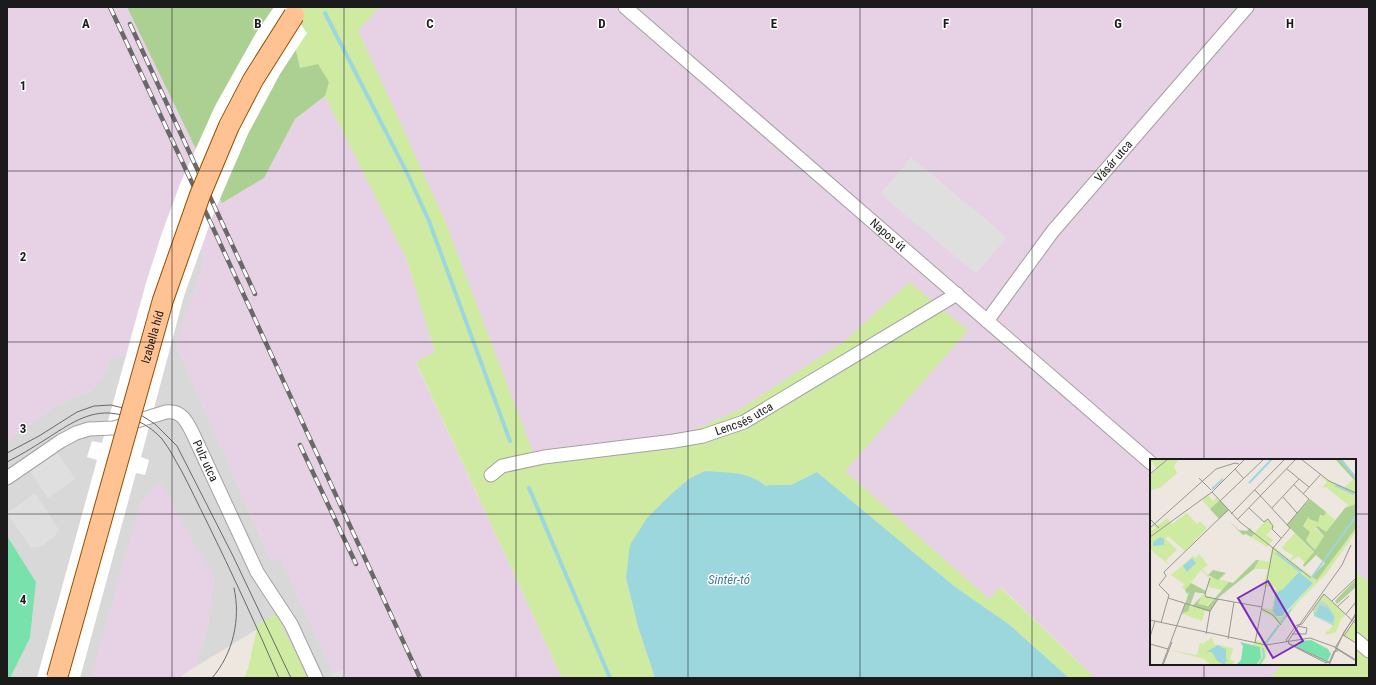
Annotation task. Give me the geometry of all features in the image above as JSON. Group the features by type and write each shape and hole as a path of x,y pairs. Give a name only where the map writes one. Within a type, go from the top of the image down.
{"main road":[{"name":"Izabella híd","path":"57,678 163,300 195,209 229,126 253,80 294,15"}],"street":[{"name":"Napos út","path":"626,7 1150,462"},
{"name":"Vásár utca","path":"987,321 1053,231 1247,7"},
{"name":"Lencsés utca","path":"491,475 502,466 544,457 681,440 703,436 744,422 957,294"},
{"name":"Pulz utca","path":"7,478 61,441 76,433 89,429 114,428 166,412 178,413 185,419 193,434 257,572 291,624 316,678"},
{"path":"1356,640 1369,651"}],"shaded area":[{"path":"7,7 127,7 222,203 264,178 295,119 325,96 406,258 435,352 416,363 562,678 335,678 280,557 271,561 176,345 205,259 180,185 162,233 146,283 126,354 114,359 110,358 106,372 101,381 92,390 54,407 7,441"},
{"path":"380,7 1369,7 1369,582 1356,572 1356,459 1150,459 1150,665 1281,665 1270,678 1095,678 1001,587 989,599 845,471 968,330 909,283 846,340 739,410 686,433 534,455 445,221 358,30"},
{"path":"911,157 1007,237 976,274 880,194"},
{"path":"180,184 205,259 176,345 271,561 280,557 335,678 304,678 274,619 195,667 207,632 214,578 141,502 91,678 10,678 30,638 36,582 7,536 7,441 54,407 92,390 106,372 110,358 126,354 146,283"},
{"path":"53,446 75,479 48,498 26,465"},
{"path":"160,482 214,578 207,632 195,667 178,678 91,678 141,502"},
{"path":"35,493 59,530 54,537 42,546 31,548 7,513"},
{"path":"343,670 347,678 332,678 331,675"}],"green space":[{"path":"127,7 286,7 300,68 318,64 329,82 325,96 295,119 264,178 222,203"},
{"path":"286,7 380,7 358,30 445,221 534,455 686,433 739,410 846,340 909,282 968,330 845,471 989,599 1000,587 1095,678 1069,678 1010,625 954,586 817,472 791,485 769,485 766,487 760,481 705,471 690,478 670,495 626,578 638,627 655,678 562,678 416,362 435,352 406,258 325,96 329,81 300,68"},
{"path":"7,536 36,582 30,638 10,678 7,678"},
{"path":"1356,572 1369,582 1369,678 1270,678 1281,665 1356,665"},
{"path":"276,614 308,678 244,678 248,669 258,624"}],"water":[{"name":"Sintér-tó","path":"705,471 745,475 766,486 791,485 817,472 954,586 1010,625 1069,678 655,678 638,627 626,578 630,545 647,518 670,495 690,478"}],"pier":[{"path":"274,7 288,7 307,33 280,74 248,134 213,215 184,296 141,457 149,460 145,475 136,473 80,678 37,678 97,460 87,457 92,441 102,443 146,283 162,233 180,184 215,106 256,33"}],"waterway":[{"path":"325,13 408,175 429,221 510,441"},
{"path":"529,488 610,678"}],"tram line":[{"path":"7,453 39,436 77,412 94,406 111,405 127,409 136,412 155,424 177,446 233,556 291,678"},
{"path":"7,462 74,422 91,415 100,413 116,414 131,418 151,429 165,443 184,476 235,580 279,678"},
{"path":"212,678 225,658 234,636 236,624 236,600 234,588"}],"railway":[{"path":"110,7 420,678"},
{"path":"130,24 255,294"},
{"path":"300,445 356,564"}]}
